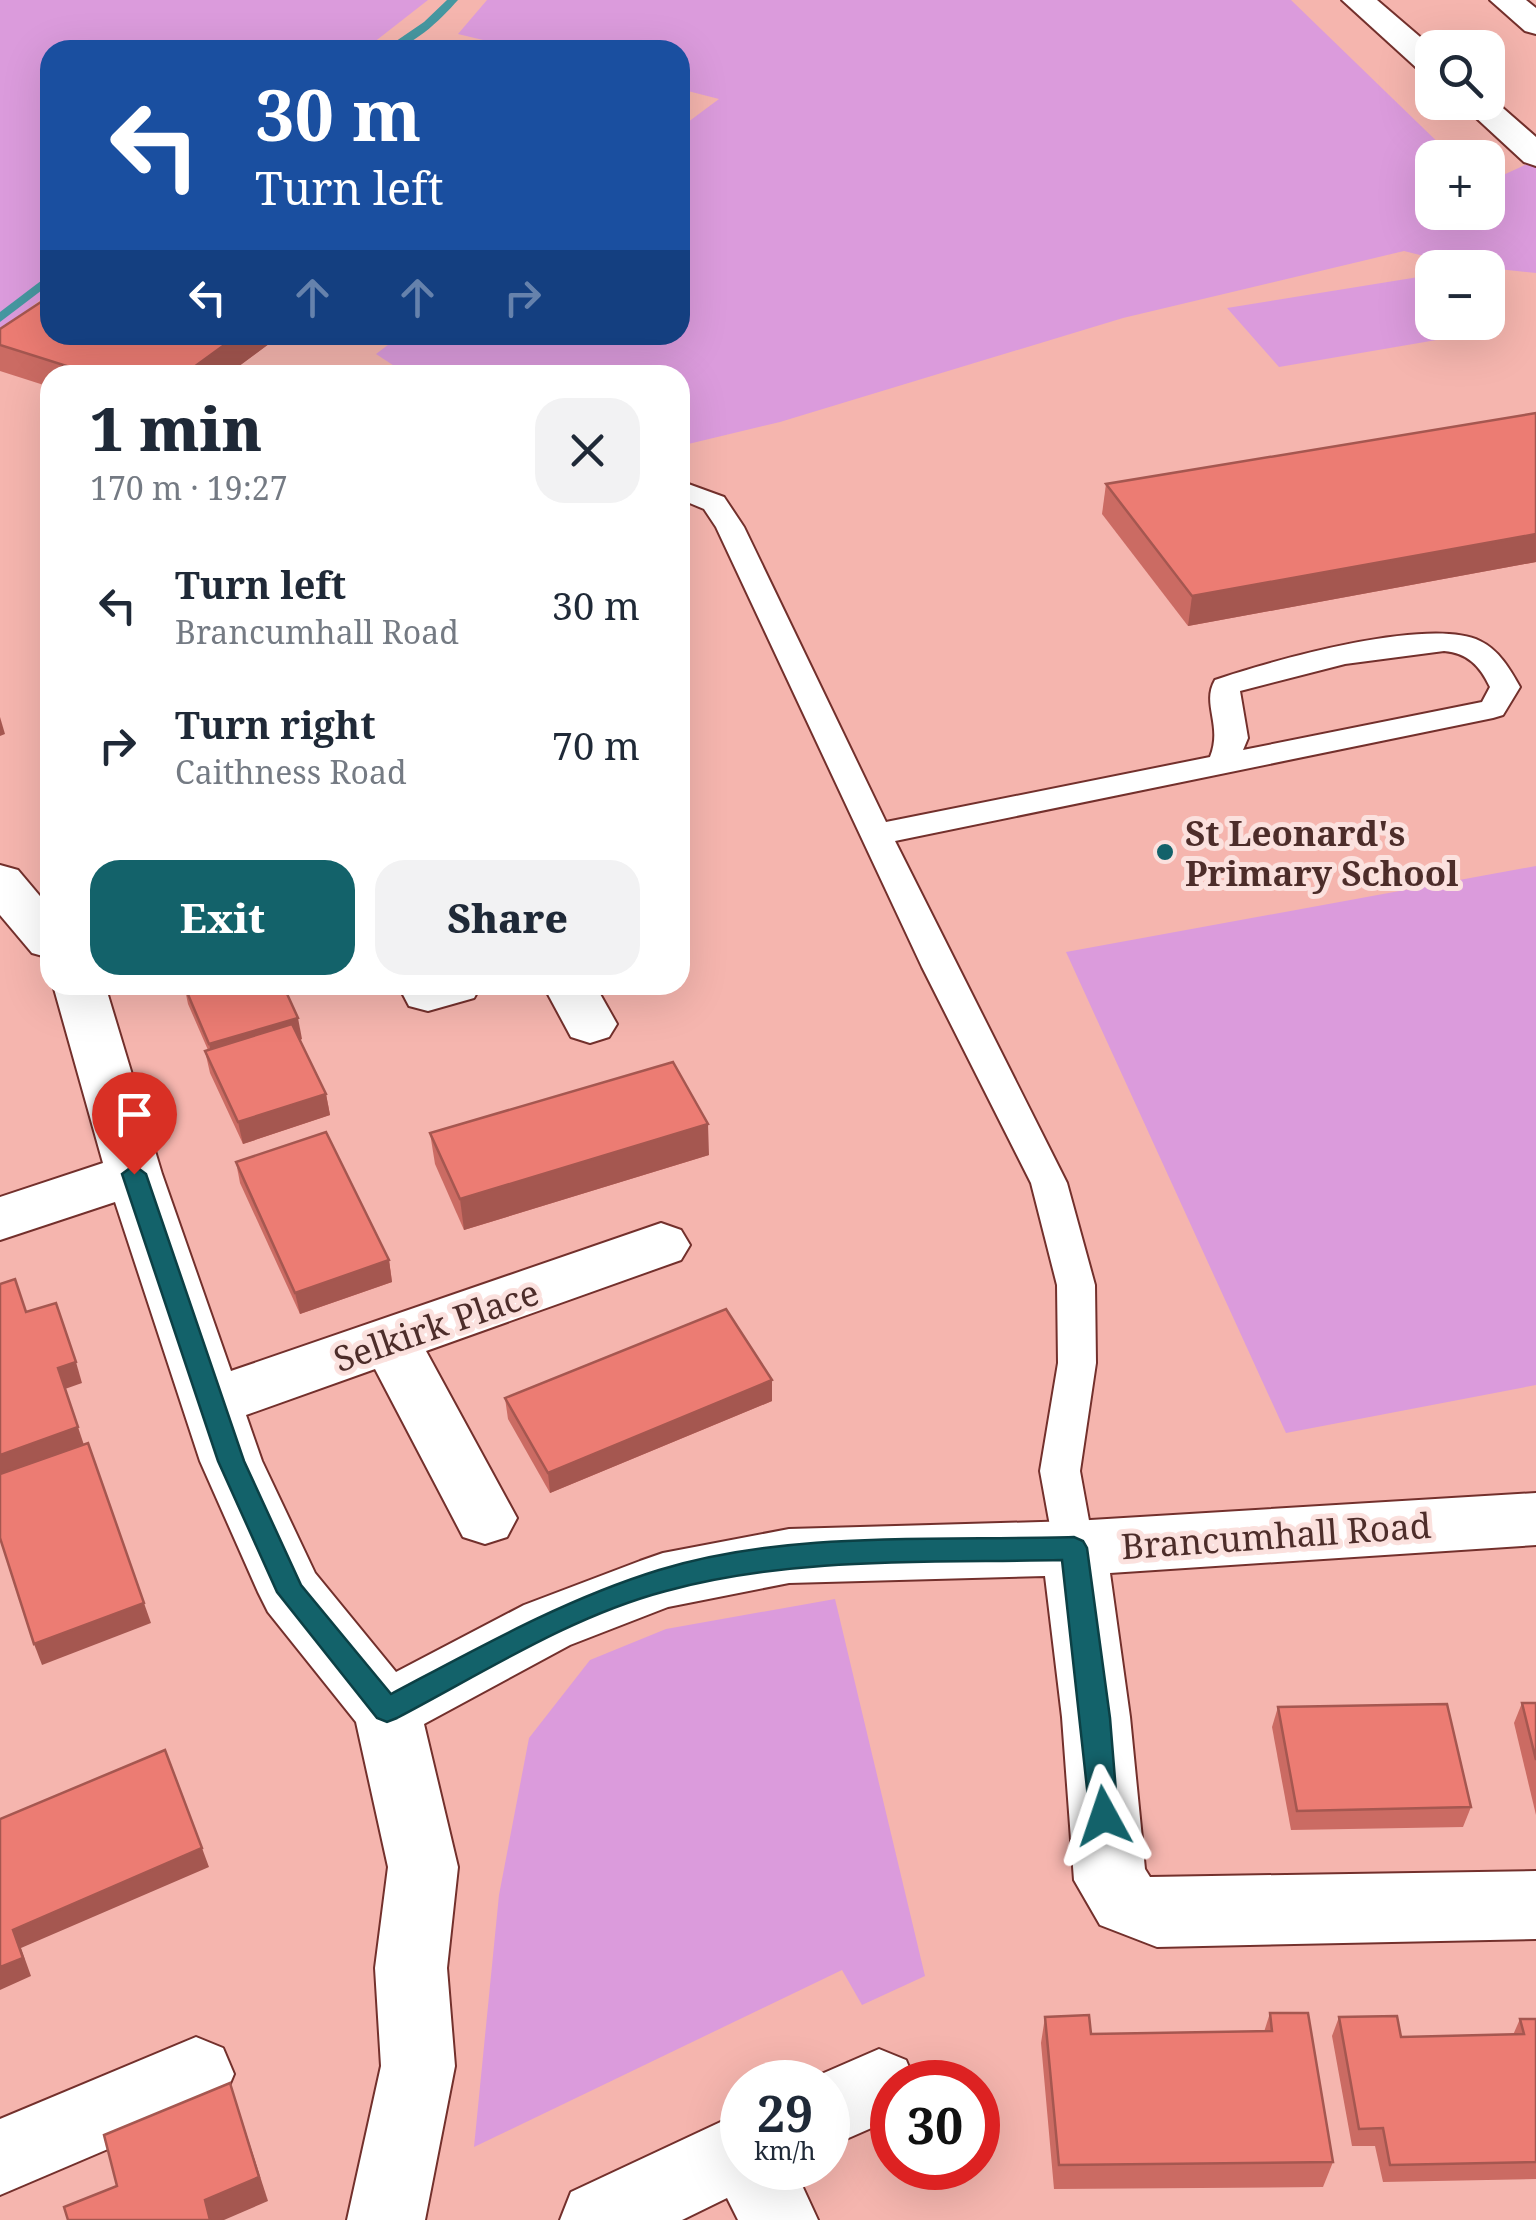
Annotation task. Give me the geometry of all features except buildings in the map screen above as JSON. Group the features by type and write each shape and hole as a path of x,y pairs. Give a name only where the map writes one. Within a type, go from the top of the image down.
{"street":[{"path":"1358,0 1415,49"},
{"path":"1506,0 1536,24"},
{"path":"1496,120 1536,155"},
{"path":"0,882 40,928"},
{"path":"81,995 134,1174 231,1461 291,1592 387,1710 423,1868 411,1968 418,2066 386,2220"},
{"path":"0,1219 134,1174"},
{"name":"Selkirk Place","path":"210,1402 662,1245"},
{"path":"390,1342 485,1518"},
{"name":"Brancumhall Road","path":"387,1710 547,1625 662,1580 788,1556 1074,1548 1536,1519"},
{"path":"1074,1548 1096,1718 1110,1880 1125,1901 1157,1912 1536,1906"},
{"path":"0,2157 196,2074"},
{"path":"599,2220 720,2161"},
{"path":"765,2190 779,2220"}],"lane":[{"path":"690,493 714,503 730,526 939,968 1048,1183 1076,1285 1077,1363 1060,1471 1074,1548"},
{"path":"878,834 1493,709 1505,688 1492,661 1463,644 1431,641 1254,675 1225,686 1226,714 1233,738 1223,762"}],"shaded area":[{"path":"0,0 428,0 377,40 40,40 40,300 0,330"},
{"path":"487,0 1291,0 1435,140 1415,140 1415,230 1505,230 1505,174 1536,160 1536,273 1505,270 1505,250 1404,251 1123,318 780,422 690,444 690,365 393,365 376,354 388,345 690,345 690,121 719,99 690,92 690,40 483,40 458,34"},
{"path":"1415,278 1415,340 1436,340 1279,367 1227,308"},
{"path":"1536,866 1536,1385 1286,1433 1066,952"},
{"path":"835,1599 925,1976 862,2005 842,1970 474,2147 499,1895 529,1738 590,1660 666,1629"}],"waterway":[{"path":"403,40 453,0"},
{"path":"0,318 40,286"}],"place":[{"name":"St Leonard's Primary School","path":"1165,852"}],"route":[{"path":"134,1174 231,1461 291,1592 387,1710 547,1625 662,1580 788,1556 1074,1548 1104,1816"}]}
